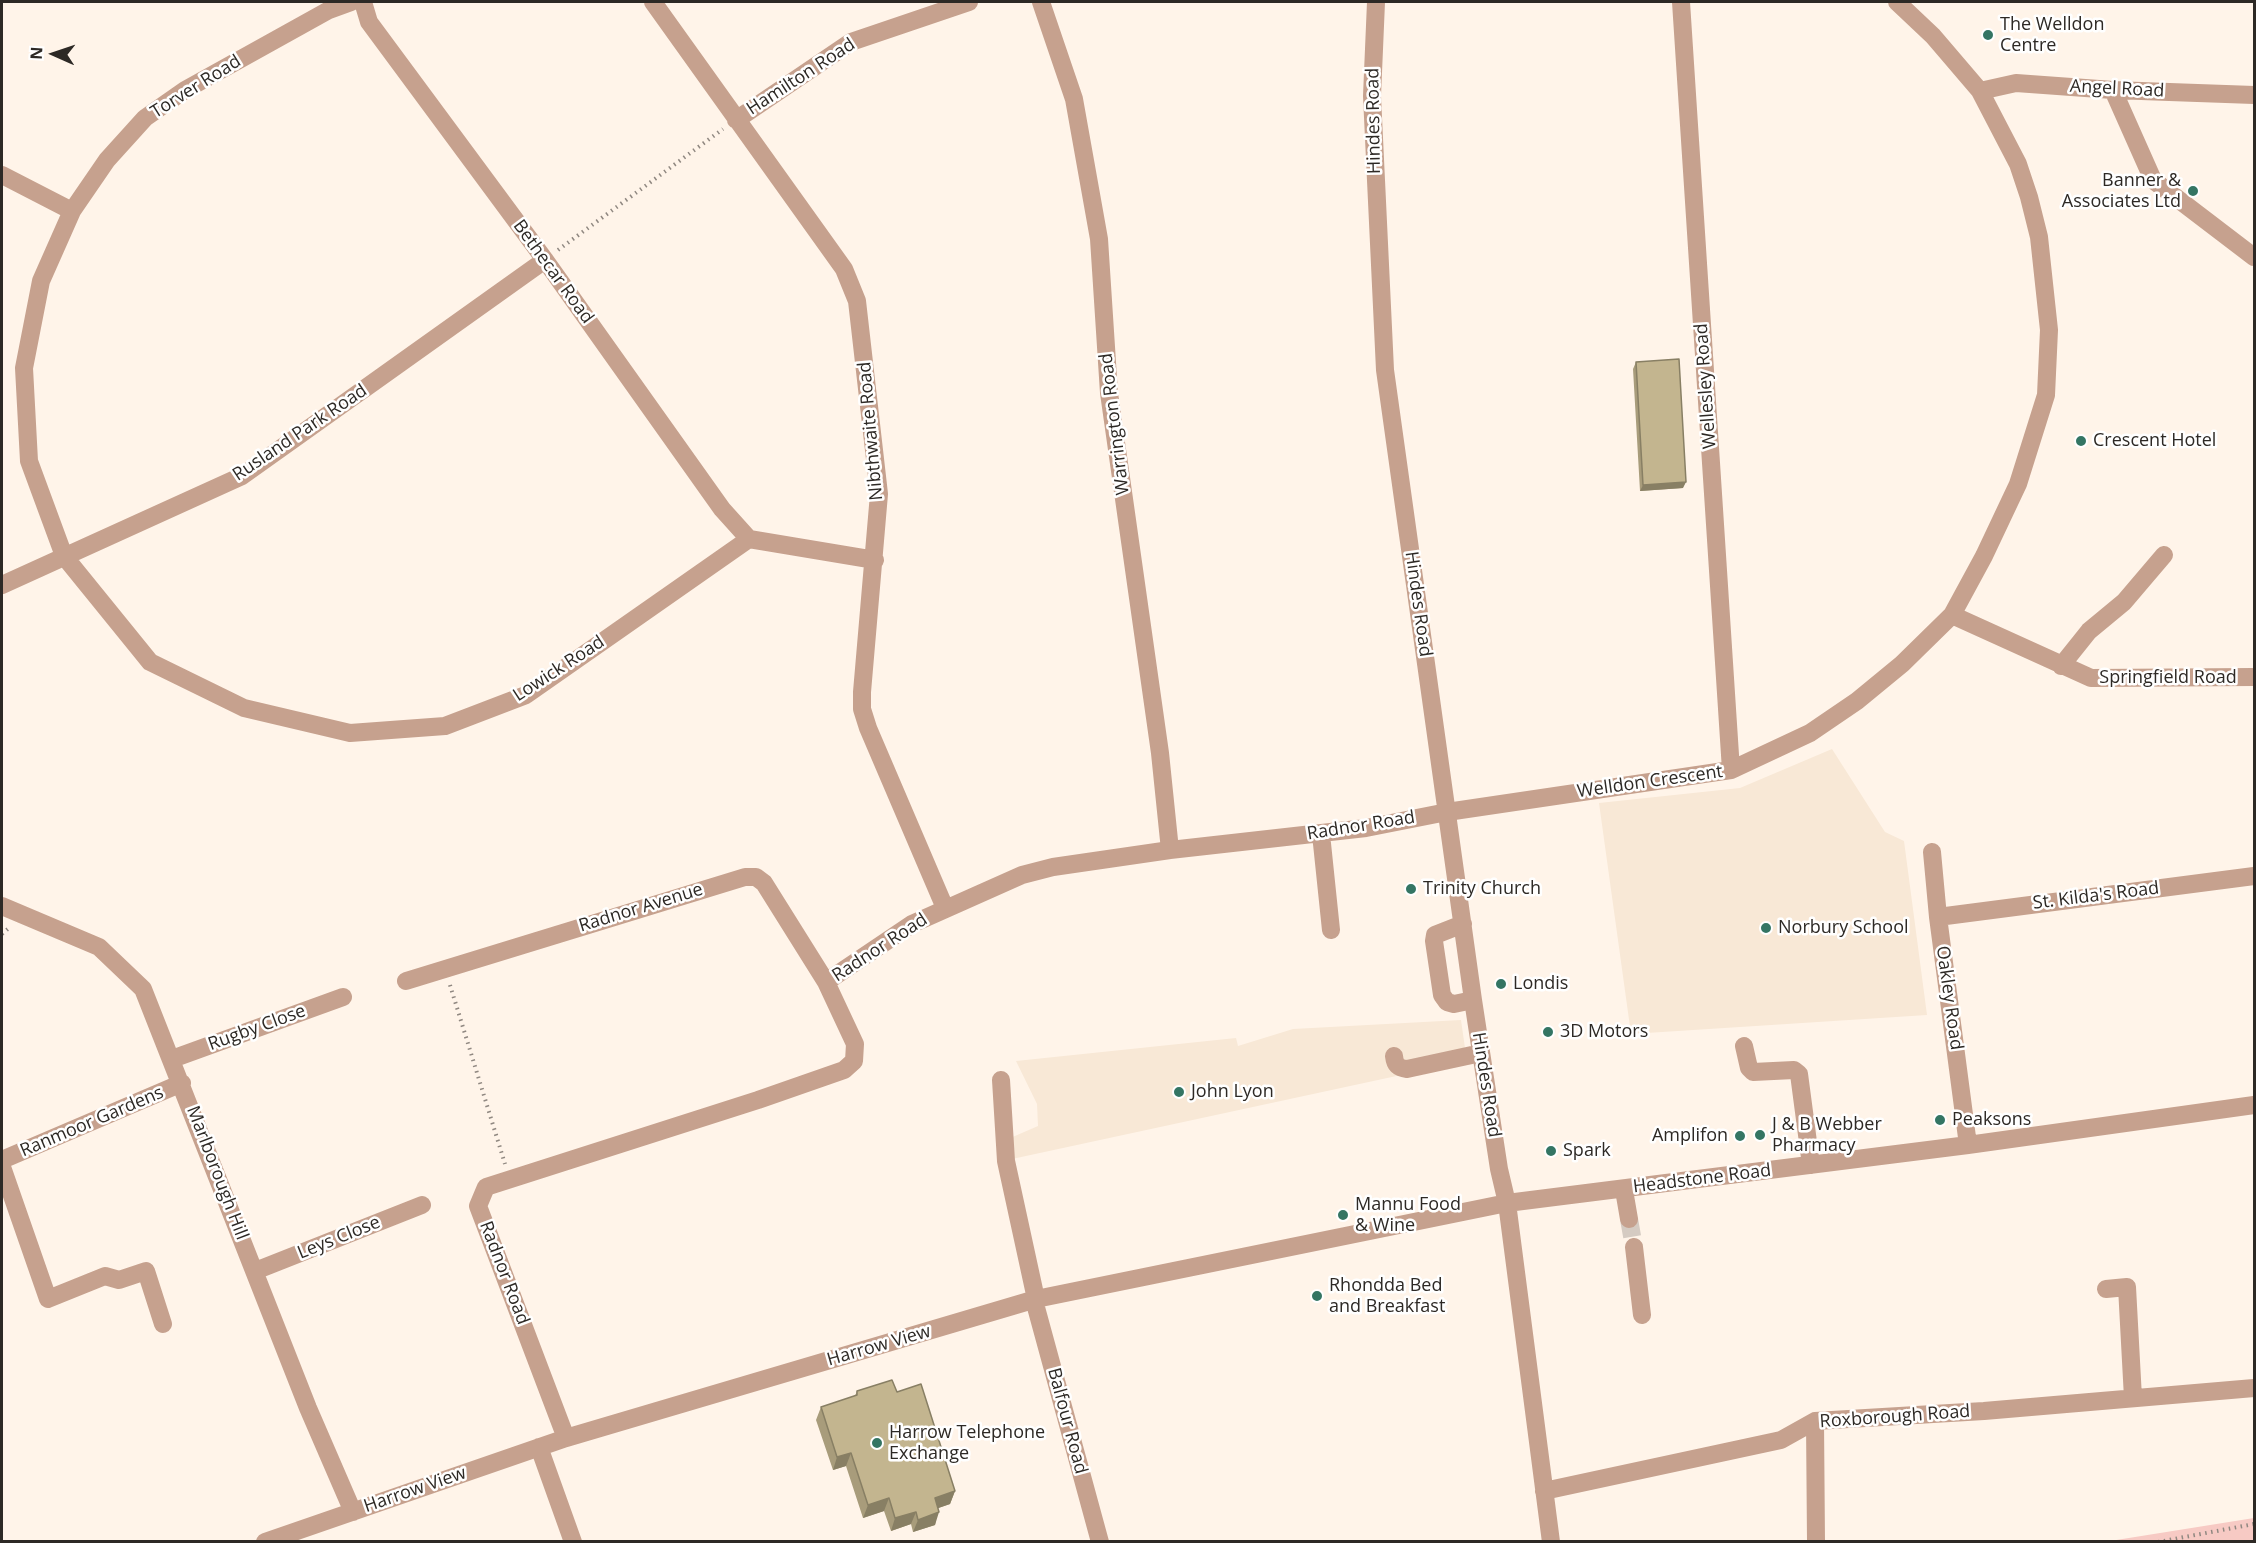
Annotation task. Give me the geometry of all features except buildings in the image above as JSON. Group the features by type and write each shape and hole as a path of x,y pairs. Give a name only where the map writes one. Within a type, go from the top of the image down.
{"street":[{"name":"Torver Road","path":"64,556 29,461 24,369 41,281 72,211 107,160 146,118 185,90 329,10 351,2"},
{"name":"Bethecar Road","path":"363,2 369,22 545,260 722,509 749,539"},
{"name":"Nibthwaite Road","path":"653,2 844,269 858,302 879,494 862,709 945,908"},
{"name":"Hamilton Road","path":"736,120 851,42 969,2"},
{"name":"Warrington Road","path":"1041,2 1074,99 1099,239 1109,393 1160,753 1170,850"},
{"name":"Hindes Road","path":"1376,2 1371,96 1385,369 1473,1000 1499,1169 1508,1212 1551,1542"},
{"name":"Wellesley Road","path":"1682,2 1731,770"},
{"name":"Welldon Crescent","path":"1447,812 1731,770 1810,733 1857,701 1902,664 1952,615 1984,556 2018,484 2046,395 2049,330 2039,237 2018,164 1980,91 1946,50 1900,2"},
{"name":"Angel Road","path":"1980,91 2016,83 2113,90 2254,95"},
{"path":"2113,90 2153,180 2254,257"},
{"path":"2,175 72,211"},
{"name":"Rusland Park Road","path":"2,585 242,476 545,260"},
{"path":"749,539 874,560"},
{"name":"Lowick Road","path":"64,556 150,662 244,708 350,733 445,726 526,695 749,539"},
{"path":"2061,666 2089,631 2124,602 2164,555"},
{"name":"Springfield Road","path":"1952,615 2091,678 2254,677"},
{"name":"Radnor Road","path":"566,1438 478,1206 486,1188 844,1070 854,1061 855,1044 826,982 912,924 1022,875 1053,867 1170,850 1366,828 1447,812"},
{"path":"1321,834 1331,930"},
{"name":"Oakley Road","path":"1932,852 1938,917 1968,1145"},
{"name":"St. Kilda's Road","path":"1938,917 2254,876"},
{"name":"Radnor Avenue","path":"406,981 746,877 756,877 764,883 826,982"},
{"name":"Marlborough Hill","path":"2,906 99,946 143,988 308,1408 353,1512"},
{"path":"1463,924 1440,931 1435,935 1434,941 1442,995 1447,1002 1454,1004 1473,1000"},
{"name":"Rugby Close","path":"172,1059 343,997"},
{"path":"1744,1046 1749,1068 1753,1072 1794,1070 1798,1074 1811,1165"},
{"path":"1394,1056 1395,1064 1407,1069 1481,1053"},
{"name":"Balfour Road","path":"1001,1080 1006,1161 1035,1300 1100,1542"},
{"name":"Ranmoor Gardens","path":"2,1160 182,1083"},
{"name":"Headstone Road","path":"1508,1212 1624,1190 2254,1105"},
{"name":"Ranmoor Gardens","path":"2,1167 48,1299 105,1276 119,1280 146,1271 164,1324"},
{"path":"1624,1190 1629,1219"},
{"name":"Leys Close","path":"255,1271 422,1205"},
{"name":"Harrow View","path":"265,1542 566,1438 1035,1300 1508,1212"},
{"path":"1634,1247 1642,1315"},
{"path":"2106,1289 2135,1286 2133,1398"},
{"name":"Roxborough Road","path":"1544,1491 1781,1440 1815,1421 1936,1414 2254,1388"},
{"path":"1815,1421 1816,1542"},
{"path":"539,1447 573,1542"}],"path":[{"path":"545,260 736,120"},
{"path":"445,969 510,1179"},
{"path":"2158,1542 2254,1524"}],"shaded area":[{"name":"Norbury School","path":"1832,749 1885,832 1904,841 1927,1015 1631,1034 1599,803 1740,788"},
{"name":"John Lyon","path":"1461,1020 1467,1062 1012,1159 1008,1139 1038,1126 1037,1104 1016,1061 1236,1038 1238,1046 1293,1029"},
{"path":"2254,1518 2254,1541 2110,1541"}],"tunnel":[{"path":"1629,1219 1634,1247"}],"place":[{"name":"The Welldon Centre","path":"1988,35"},
{"name":"Banner & Associates Ltd","path":"2193,191"},
{"name":"Crescent Hotel","path":"2081,441"},
{"name":"Trinity Church","path":"1411,889"},
{"name":"Norbury School","path":"1766,928"},
{"name":"Londis","path":"1501,984"},
{"name":"3D Motors","path":"1548,1032"},
{"name":"John Lyon","path":"1179,1092"},
{"name":"Peaksons","path":"1940,1120"},
{"name":"J & B Webber Pharmacy","path":"1760,1135"},
{"name":"Amplifon","path":"1740,1136"},
{"name":"Spark","path":"1551,1151"},
{"name":"Mannu Food & Wine","path":"1343,1215"},
{"name":"Rhondda Bed and Breakfast","path":"1317,1296"},
{"name":"Harrow Telephone Exchange","path":"877,1443"}]}
